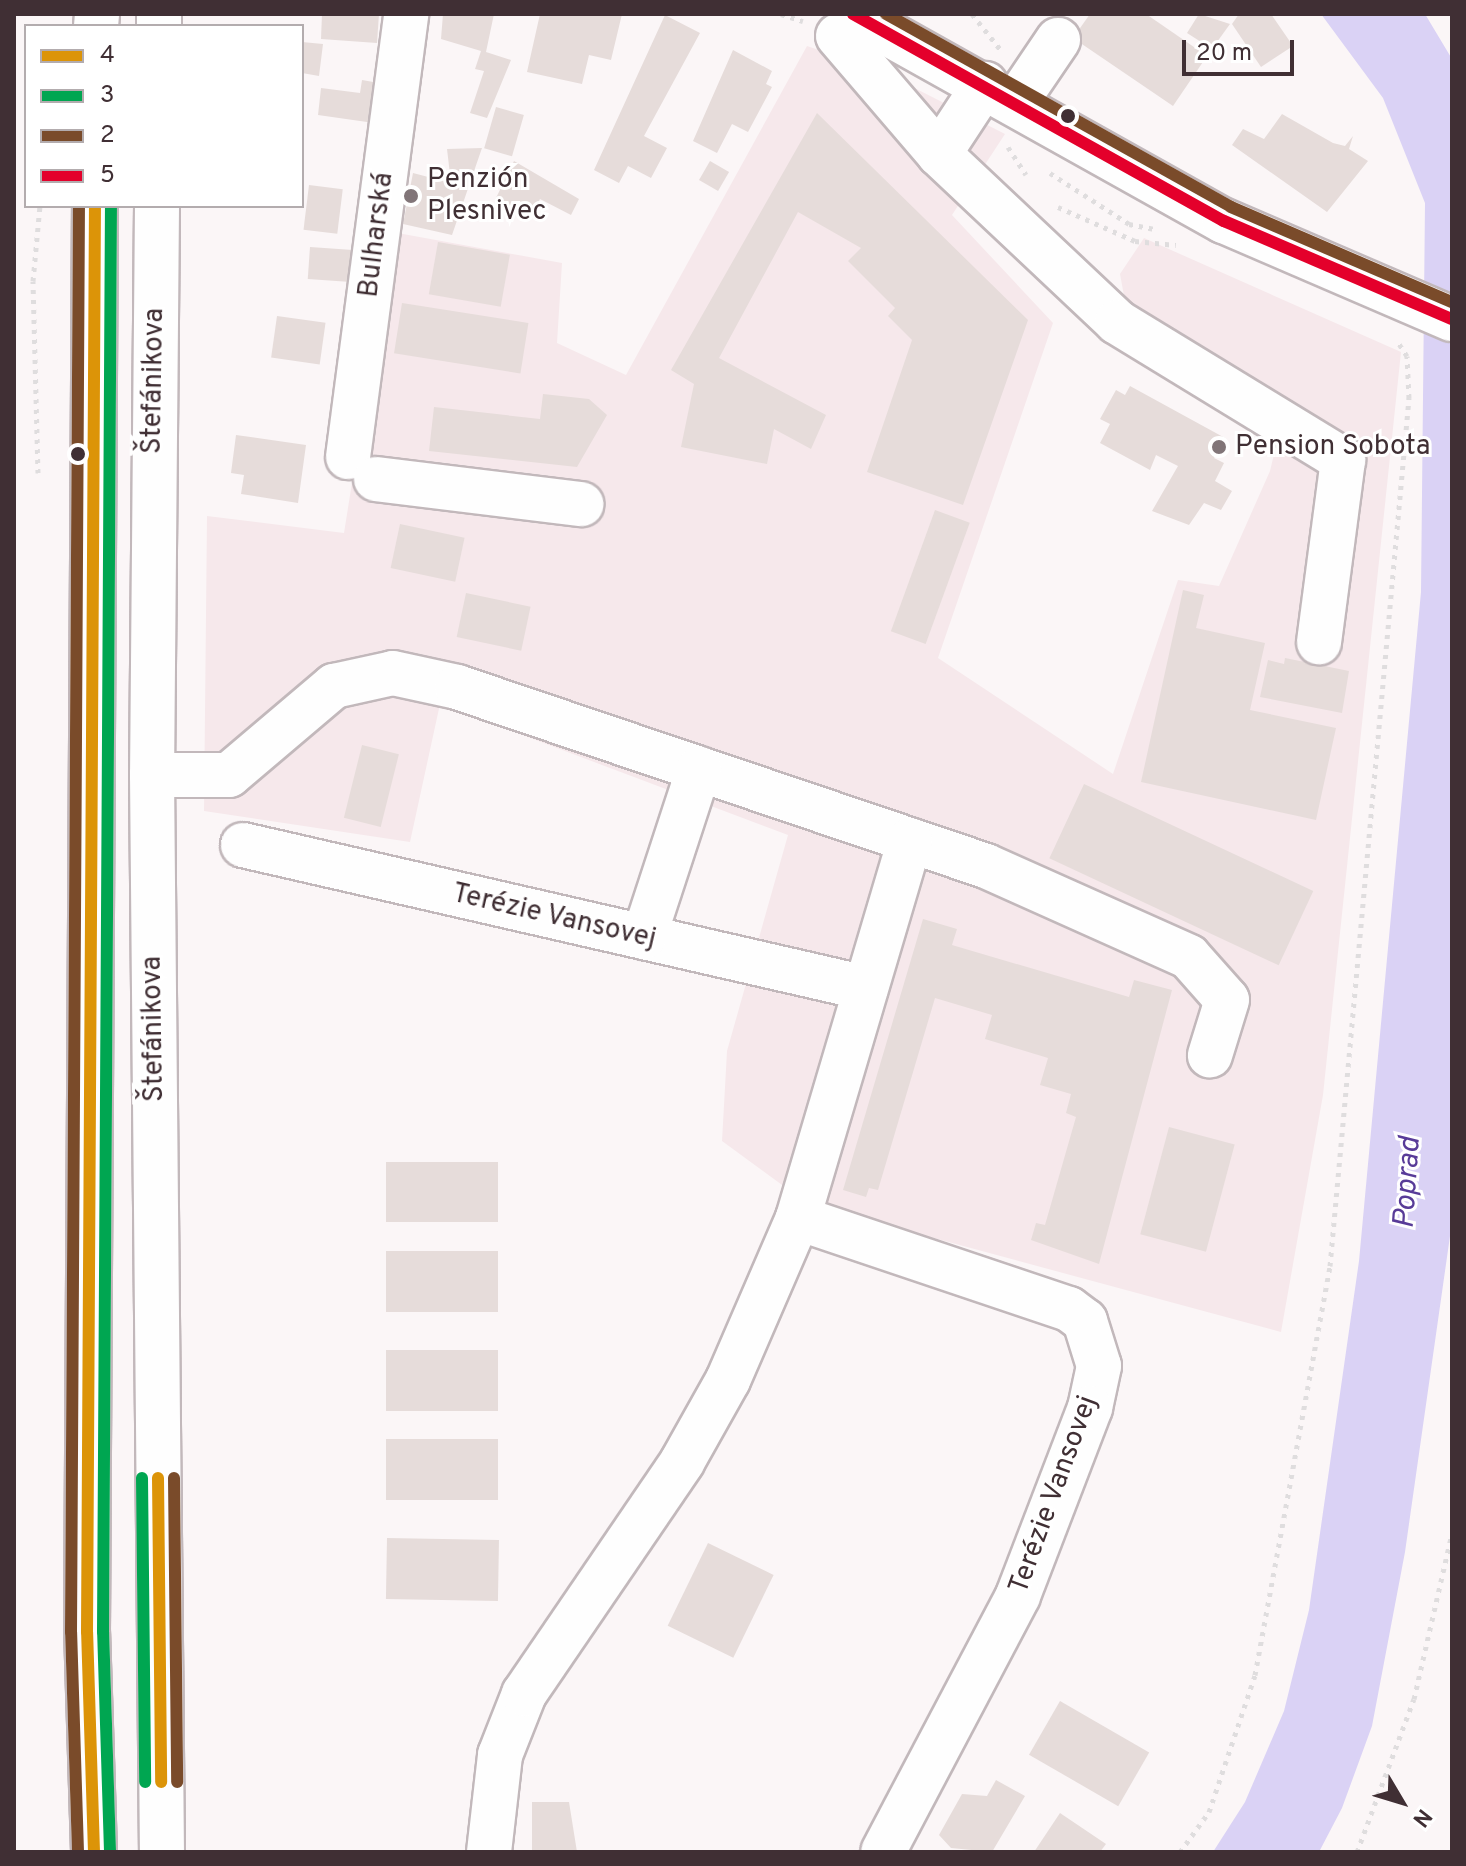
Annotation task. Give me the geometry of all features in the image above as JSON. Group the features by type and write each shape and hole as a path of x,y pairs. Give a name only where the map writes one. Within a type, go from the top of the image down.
{"street":[{"name":"Bulharská","path":"406,14 362,468 581,504"},
{"path":"846,25 907,25 1002,108 1224,221 1390,317 1452,319"},
{"path":"846,25 939,154 1117,322 1343,460 1319,642"},
{"path":"939,154 1002,108 1058,40"},
{"path":"94,1852 87,1632 95,208"},
{"name":"Štefánikova","path":"157,208 152,775 162,1852"},
{"path":"152,775 229,775 334,686 393,673 457,687 910,840 1189,957 1227,1000 1210,1055"},
{"path":"644,937 699,769"},
{"path":"489,1852 500,1755 524,1694 682,1462 734,1366 798,1218 910,840"},
{"name":"Terézie Vansovej","path":"243,845 866,988"},
{"name":"Terézie Vansovej","path":"798,1218 1069,1309 1085,1321 1099,1366 1090,1408 1018,1596 885,1851"}],"path":[{"path":"1002,108 1032,183"},
{"path":"1049,202 1135,241 1188,250"},
{"path":"38,473 33,281 40,208"},
{"path":"1180,1852 1209,1812 1255,1675 1330,1266 1409,398 1407,356 1390,317"},
{"path":"1357,1852 1414,1699 1452,1533"}],"shaded area":[{"path":"807,46 883,72 1005,134 952,215 1053,323 938,658 1113,774 1178,580 1219,586 1270,471 1284,412 1129,323 1120,274 1144,238 1401,352 1323,1095 1281,1332 808,1204 722,1141 727,1051 788,835 440,704 410,842 204,811 207,516 344,533 392,232 562,263 557,343 626,375"}],"water":[{"name":"Poprad","path":"1321,14 1425,14 1452,59 1452,1222 1405,1552 1372,1726 1342,1808 1319,1852 1213,1852 1245,1802 1284,1711 1309,1610 1359,1261 1421,592 1425,203 1383,98"}],"building":[{"path":"322,14 379,14 377,43 321,39"},
{"path":"443,14 494,14 486,52 511,60 487,118 470,113 484,71 475,69 481,51 441,39"},
{"path":"540,14 622,14 611,60 589,55 582,84 527,72"},
{"path":"1090,14 1146,14 1207,56 1173,106 1073,38"},
{"path":"1199,14 1230,24 1212,49 1187,33"},
{"path":"1239,14 1271,14 1293,46 1261,67 1232,24"},
{"path":"665,15 700,33 644,136 667,148 651,178 628,166 619,183 594,170"},
{"path":"304,42 323,44 319,76 304,73"},
{"path":"733,50 772,71 766,84 772,87 748,132 732,124 717,153 693,141"},
{"path":"362,80 379,83 374,123 318,115 321,88 360,93"},
{"path":"496,107 524,115 512,156 484,148"},
{"path":"817,113 1028,320 963,505 867,472 912,340 888,316 895,308 848,261 861,248 798,212 719,358 826,415 811,449 774,429 767,464 681,447 694,384 671,370"},
{"path":"1282,114 1333,143 1345,146 1353,136 1349,149 1368,161 1327,212 1232,145 1243,129 1264,139"},
{"path":"482,148 452,235 403,224 413,173 451,183 447,149"},
{"path":"514,161 579,199 571,215 540,199 530,218 495,200"},
{"path":"710,161 729,172 718,191 699,180"},
{"path":"309,185 343,189 337,234 304,230"},
{"path":"438,242 510,255 501,307 429,294"},
{"path":"310,247 353,250 351,282 308,279"},
{"path":"402,303 528,323 520,373 394,353"},
{"path":"277,316 326,323 320,364 271,358"},
{"path":"1130,386 1225,438 1214,458 1224,463 1215,481 1232,491 1221,510 1204,503 1189,525 1152,511 1178,466 1156,455 1150,470 1100,443 1110,424 1100,419 1116,390 1125,395"},
{"path":"543,394 589,399 607,415 577,467 429,451 434,407 540,419"},
{"path":"236,435 306,445 298,503 241,494 244,475 231,473"},
{"path":"935,510 970,523 926,644 891,631"},
{"path":"400,524 465,538 455,582 391,568"},
{"path":"1183,590 1204,595 1196,628 1265,643 1250,710 1336,728 1316,820 1141,782"},
{"path":"466,593 531,607 521,651 457,637"},
{"path":"1285,658 1349,671 1342,713 1260,697 1268,660 1284,664"},
{"path":"362,745 399,754 381,827 344,818"},
{"path":"1084,784 1313,891 1279,965 1049,858"},
{"path":"923,919 957,929 952,945 1129,997 1134,980 1172,990 1099,1264 1031,1240 1036,1223 1045,1225 1076,1117 1066,1113 1071,1094 1040,1085 1048,1058 985,1039 992,1015 935,998 878,1190 869,1188 866,1197 843,1190"},
{"path":"1169,1127 1235,1145 1206,1252 1140,1234"},
{"path":"386,1162 498,1162 498,1222 386,1222"},
{"path":"386,1251 498,1251 498,1312 386,1312"},
{"path":"386,1350 498,1350 498,1411 386,1411"},
{"path":"386,1439 498,1439 498,1500 386,1500"},
{"path":"387,1538 499,1540 498,1601 386,1599"},
{"path":"708,1543 774,1575 733,1658 668,1626"},
{"path":"1060,1701 1149,1752 1118,1806 1029,1755"},
{"path":"996,1780 1025,1796 992,1852 951,1848 939,1835 962,1794 987,1796"},
{"path":"532,1802 569,1802 577,1852 532,1852"},
{"path":"1060,1813 1106,1844 1100,1852 1034,1852"}],"transit line":[{"name":"5","path":"853,14 1224,221 1452,319"},
{"name":"2","path":"886,14 1231,207 1452,302"},
{"name":"2","path":"78,1852 71,1632 79,208"},
{"name":"4","path":"94,1852 87,1632 95,208"},
{"name":"3","path":"110,1851 103,1632 111,208"},
{"name":"3","path":"142,1478 145,1782"},
{"name":"4","path":"158,1478 161,1782"},
{"name":"2","path":"174,1478 177,1782"}],"place":[{"name":"Penzión Plesnivec","path":"411,196"},
{"name":"Pension Sobota","path":"1219,447"}]}
